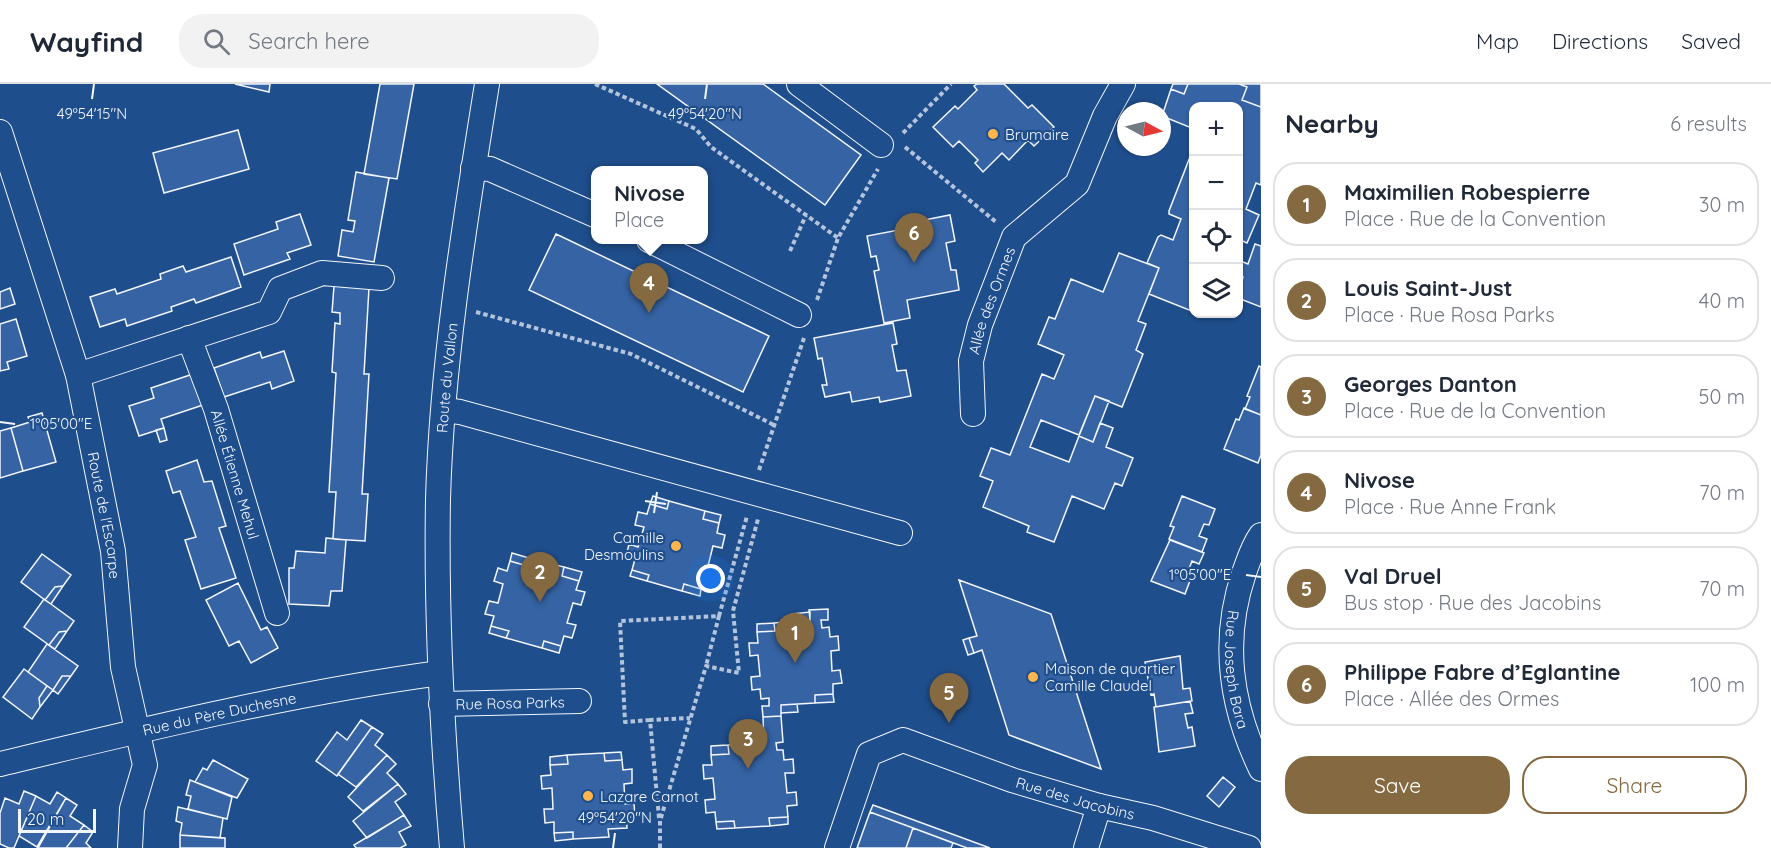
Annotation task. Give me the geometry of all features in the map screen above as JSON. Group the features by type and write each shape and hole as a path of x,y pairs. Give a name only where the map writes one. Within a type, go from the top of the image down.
{"street":[{"name":"Route du Vallon","path":"452,848 441,704 438,498 455,287 487,84"},
{"path":"799,84 881,145"},
{"name":"Allée des Ormes","path":"972,414 971,362 980,325 1014,237 1077,184 1105,116 1123,84"},
{"name":"Route de l'Escarpe","path":"0,132 78,375 112,551 123,667 145,765 132,809 130,848"},
{"path":"473,168 490,169 591,213"},
{"path":"658,244 799,315"},
{"path":"78,375 269,312 280,289 322,273 382,278"},
{"name":"Allée Étienne Mehul","path":"189,338 216,410 277,613"},
{"path":"444,410 460,412 900,533"},
{"name":"Rue Joseph Bara","path":"1261,535 1254,544 1234,603 1230,644 1234,688 1246,737 1261,769"},
{"name":"Rue du Père Duchesne","path":"0,764 138,729 355,684 440,673"},
{"name":"Rue Rosa Parks","path":"441,704 579,701"},
{"name":"Rue des Jacobins","path":"837,848 869,754 903,740 1012,780 1099,806 1153,818 1249,848"},
{"path":"1086,848 1099,806"}],"path":[{"path":"595,84 696,129 711,147 838,237"},
{"path":"951,84 897,140 1014,237"},
{"path":"790,251 806,215"},
{"path":"470,310 631,354 774,425"},
{"path":"706,666 747,515"},
{"path":"690,718 625,722 620,621 719,615"},
{"path":"650,720 660,821"}],"building":[{"path":"235,84 270,84 269,92"},
{"path":"380,84 414,84 397,179 364,174"},
{"path":"657,84 763,84 861,155 825,205"},
{"name":"Brumaire","path":"1004,84 1028,108 1032,105 1054,127 1034,146 1028,140 1009,160 1002,153 983,172 975,163 978,160 959,141 953,147 933,127 955,106 958,109 977,90 974,86"},
{"path":"1173,84 1188,84 1184,94 1171,89"},
{"path":"1188,84 1239,84 1247,87 1242,100 1261,107 1261,185 1256,183 1246,209 1259,215 1247,243 1243,241 1243,102 1189,102 1189,127 1171,120 1171,102 1167,102 1171,89 1184,94"},
{"path":"1239,84 1261,84 1261,107 1242,100 1247,87"},
{"path":"238,130 249,169 164,193 153,153"},
{"path":"1189,160 1189,310 1149,294 1159,268 1147,263 1158,237 1161,235 1173,240 1181,219 1169,214"},
{"path":"356,172 389,178 374,262 338,256 342,230 353,232 355,221 348,220"},
{"path":"300,214 311,245 287,253 290,259 244,275 234,244 278,229 276,222"},
{"path":"950,215 955,241 946,243 951,270 956,270 959,290 907,300 910,318 884,323 874,271 879,270 876,256 871,257 867,236 920,226 919,221"},
{"path":"556,234 769,336 743,392 529,290"},
{"path":"1255,244 1261,246 1261,307 1243,300 1243,262 1248,264"},
{"path":"1119,253 1159,268 1138,321 1146,324 1136,350 1143,354 1122,407 1095,396 1079,435 1041,420 1030,447 1069,462 1079,436 1093,442 1100,423 1113,428 1106,447 1133,458 1122,486 1115,483 1104,509 1072,496 1054,542 1027,532 1029,526 983,507 993,481 980,476 991,448 1010,455 1042,374 1054,379 1064,355 1038,344 1049,317 1055,319 1071,279 1103,292"},
{"path":"231,257 241,287 196,303 194,299 171,307 172,311 127,326 125,319 100,327 90,297 115,289 117,294 161,279 160,274 183,266 186,272"},
{"path":"334,286 369,288 364,374 369,374 362,494 368,494 365,541 333,539 336,492 329,492 336,373 332,372 335,323 340,324 340,313 332,312"},
{"path":"10,288 15,304 0,309 0,292"},
{"path":"16,319 27,356 7,362 9,369 0,371 0,324"},
{"path":"893,323 897,344 892,345 897,371 906,370 911,396 880,402 879,397 852,402 850,392 825,397 822,385 827,385 822,358 818,359 814,338"},
{"path":"284,351 294,381 272,389 270,382 224,397 214,368 260,352 262,358"},
{"path":"1259,366 1261,367 1261,415 1245,409 1250,397 1247,396"},
{"path":"196,373 206,404 161,419 164,428 139,436 129,406 154,398 151,388"},
{"path":"1095,396 1109,401 1093,442 1079,436"},
{"path":"1244,408 1261,415 1261,455 1258,463 1224,449 1236,419 1239,420"},
{"path":"42,413 56,462 23,471 11,428 30,422 28,417"},
{"path":"11,428 23,471 0,478 0,431"},
{"path":"164,428 167,440 160,442 156,430"},
{"path":"197,460 204,482 212,481 226,526 219,528 236,578 201,589 185,540 196,537 180,491 173,493 166,471"},
{"path":"653,496 669,501 667,509 650,504"},
{"path":"1182,496 1215,509 1209,525 1204,524 1199,536 1207,539 1202,552 1169,539 1174,527 1170,526"},
{"name":"Camille Desmoulins","path":"669,501 705,511 703,519 719,523 717,533 725,535 722,548 713,546 708,566 716,568 712,581 704,579 701,589 684,584 682,591 647,581 649,575 632,570 635,559 626,557 629,544 638,547 644,527 635,525 638,512 647,514 650,504 667,509"},
{"path":"705,511 721,515 719,523 703,519"},
{"path":"326,538 346,540 342,591 331,591 329,606 289,604 289,568 294,568 296,551 325,553"},
{"path":"1170,540 1204,553 1199,564 1192,561 1186,577 1191,578 1185,594 1151,581"},
{"path":"512,553 529,558 527,566 510,561"},
{"path":"42,554 71,575 63,586 55,587 45,600 21,582"},
{"path":"529,558 564,567 562,576 579,581 576,590 585,592 581,605 573,603 567,623 576,625 572,638 564,636 561,646 544,641 542,648 506,638 509,631 491,626 494,616 485,614 489,601 498,603 503,584 494,581 498,568 507,571 510,561 527,566"},
{"path":"564,567 582,572 579,581 562,576"},
{"path":"632,570 649,575 647,581 630,576"},
{"path":"959,580 1051,614 1101,769 1009,735 982,650 974,653 969,638 977,636"},
{"path":"238,583 261,630 267,627 278,648 251,663 239,641 229,646 206,600"},
{"path":"684,584 701,589 700,596 682,591"},
{"path":"63,586 51,604 45,600 55,587"},
{"path":"44,599 74,621 67,631 59,632 49,645 24,627"},
{"path":"828,609 828,620 821,620 822,628 829,627 830,637 838,636 839,650 831,651 832,671 840,670 842,683 833,684 833,694 815,695 815,703 781,705 781,716 763,717 762,706 769,706 769,698 761,699 760,689 752,690 751,677 760,676 758,655 750,656 749,643 758,643 757,632 775,631 774,623 810,620 809,610"},
{"path":"810,612 810,620 792,622 792,614"},
{"path":"774,623 775,631 757,632 757,624"},
{"path":"491,626 509,631 506,638 489,633"},
{"path":"67,631 55,649 49,645 59,632"},
{"path":"969,638 974,653 968,655 963,640"},
{"path":"544,641 561,646 559,653 542,648"},
{"path":"47,644 78,666 71,676 62,676 53,690 28,672"},
{"path":"1180,656 1183,689 1190,688 1192,701 1156,707 1154,694 1151,695 1145,662"},
{"path":"24,669 47,686 39,698 40,707 32,719 3,697"},
{"path":"62,676 71,676 58,694 53,690"},
{"path":"47,686 53,690 40,707 39,698"},
{"path":"833,694 834,702 815,703 815,695"},
{"path":"1190,701 1193,713 1185,714 1188,728 1192,727 1195,746 1159,752 1154,707"},
{"path":"797,704 798,712 781,713 781,705"},
{"path":"781,716 783,742 776,743 777,750 783,750 784,760 793,759 794,773 785,773 787,793 796,792 797,805 787,806 788,817 769,818 770,826 735,828 734,821 716,822 715,812 706,813 705,800 715,799 713,778 704,779 703,765 712,765 711,755 729,754 728,745 764,743 763,717"},
{"path":"361,720 372,727 337,776 316,761 337,732 347,740"},
{"path":"372,727 383,734 375,745 387,755 356,787 338,774"},
{"path":"728,745 729,754 711,755 711,746"},
{"path":"621,752 622,760 605,761 604,753"},
{"name":"Lazare Carnot","path":"604,753 605,761 622,760 623,770 632,769 632,783 624,784 625,804 634,803 635,817 626,817 627,828 608,829 609,837 573,839 573,832 554,833 554,822 545,823 544,809 553,809 552,788 542,789 541,776 551,775 550,765 568,764 567,755"},
{"path":"387,755 396,764 387,773 398,784 363,811 348,797"},
{"path":"567,755 568,764 550,765 550,757"},
{"path":"213,760 248,779 237,798 195,782 203,768 207,770"},
{"path":"1223,777 1235,787 1219,807 1207,796"},
{"path":"190,780 232,797 227,819 188,809 191,796 186,795"},
{"path":"398,784 406,794 395,802 404,815 367,838 353,821"},
{"path":"24,791 36,796 14,848 9,848 0,844 0,813 5,798 19,804"},
{"path":"57,792 66,798 37,847 19,836 36,796 50,804"},
{"path":"66,798 77,805 70,816 84,825 66,848 38,848"},
{"path":"873,805 990,848 967,848 870,812"},
{"path":"178,807 223,818 220,838 180,835 182,823 176,821"},
{"path":"870,812 913,828 906,848 857,848"},
{"path":"404,815 411,826 399,832 406,845 400,848 356,848 354,845"},
{"path":"788,817 788,824 770,826 769,818"},
{"path":"734,821 735,828 717,829 716,822"},
{"path":"84,825 93,832 86,843 91,848 66,848"},
{"path":"913,828 953,843 951,848 906,848"},
{"path":"573,832 573,839 555,841 554,833"},
{"path":"180,835 225,838 225,848 180,848"}],"place":[{"name":"Brumaire","path":"993,134"},
{"name":"Philippe Fabre d’Eglantine","path":"914,263"},
{"name":"Nivose","path":"649,313"},
{"name":"Camille Desmoulins","path":"676,546"},
{"name":"Louis Saint-Just","path":"540,602"},
{"name":"Maximilien Robespierre","path":"795,663"},
{"name":"Maison de quartier Camille Claudel","path":"1033,677"},
{"name":"Val Druel","path":"949,723"},
{"name":"Georges Danton","path":"748,769"},
{"name":"Lazare Carnot","path":"588,796"}]}
